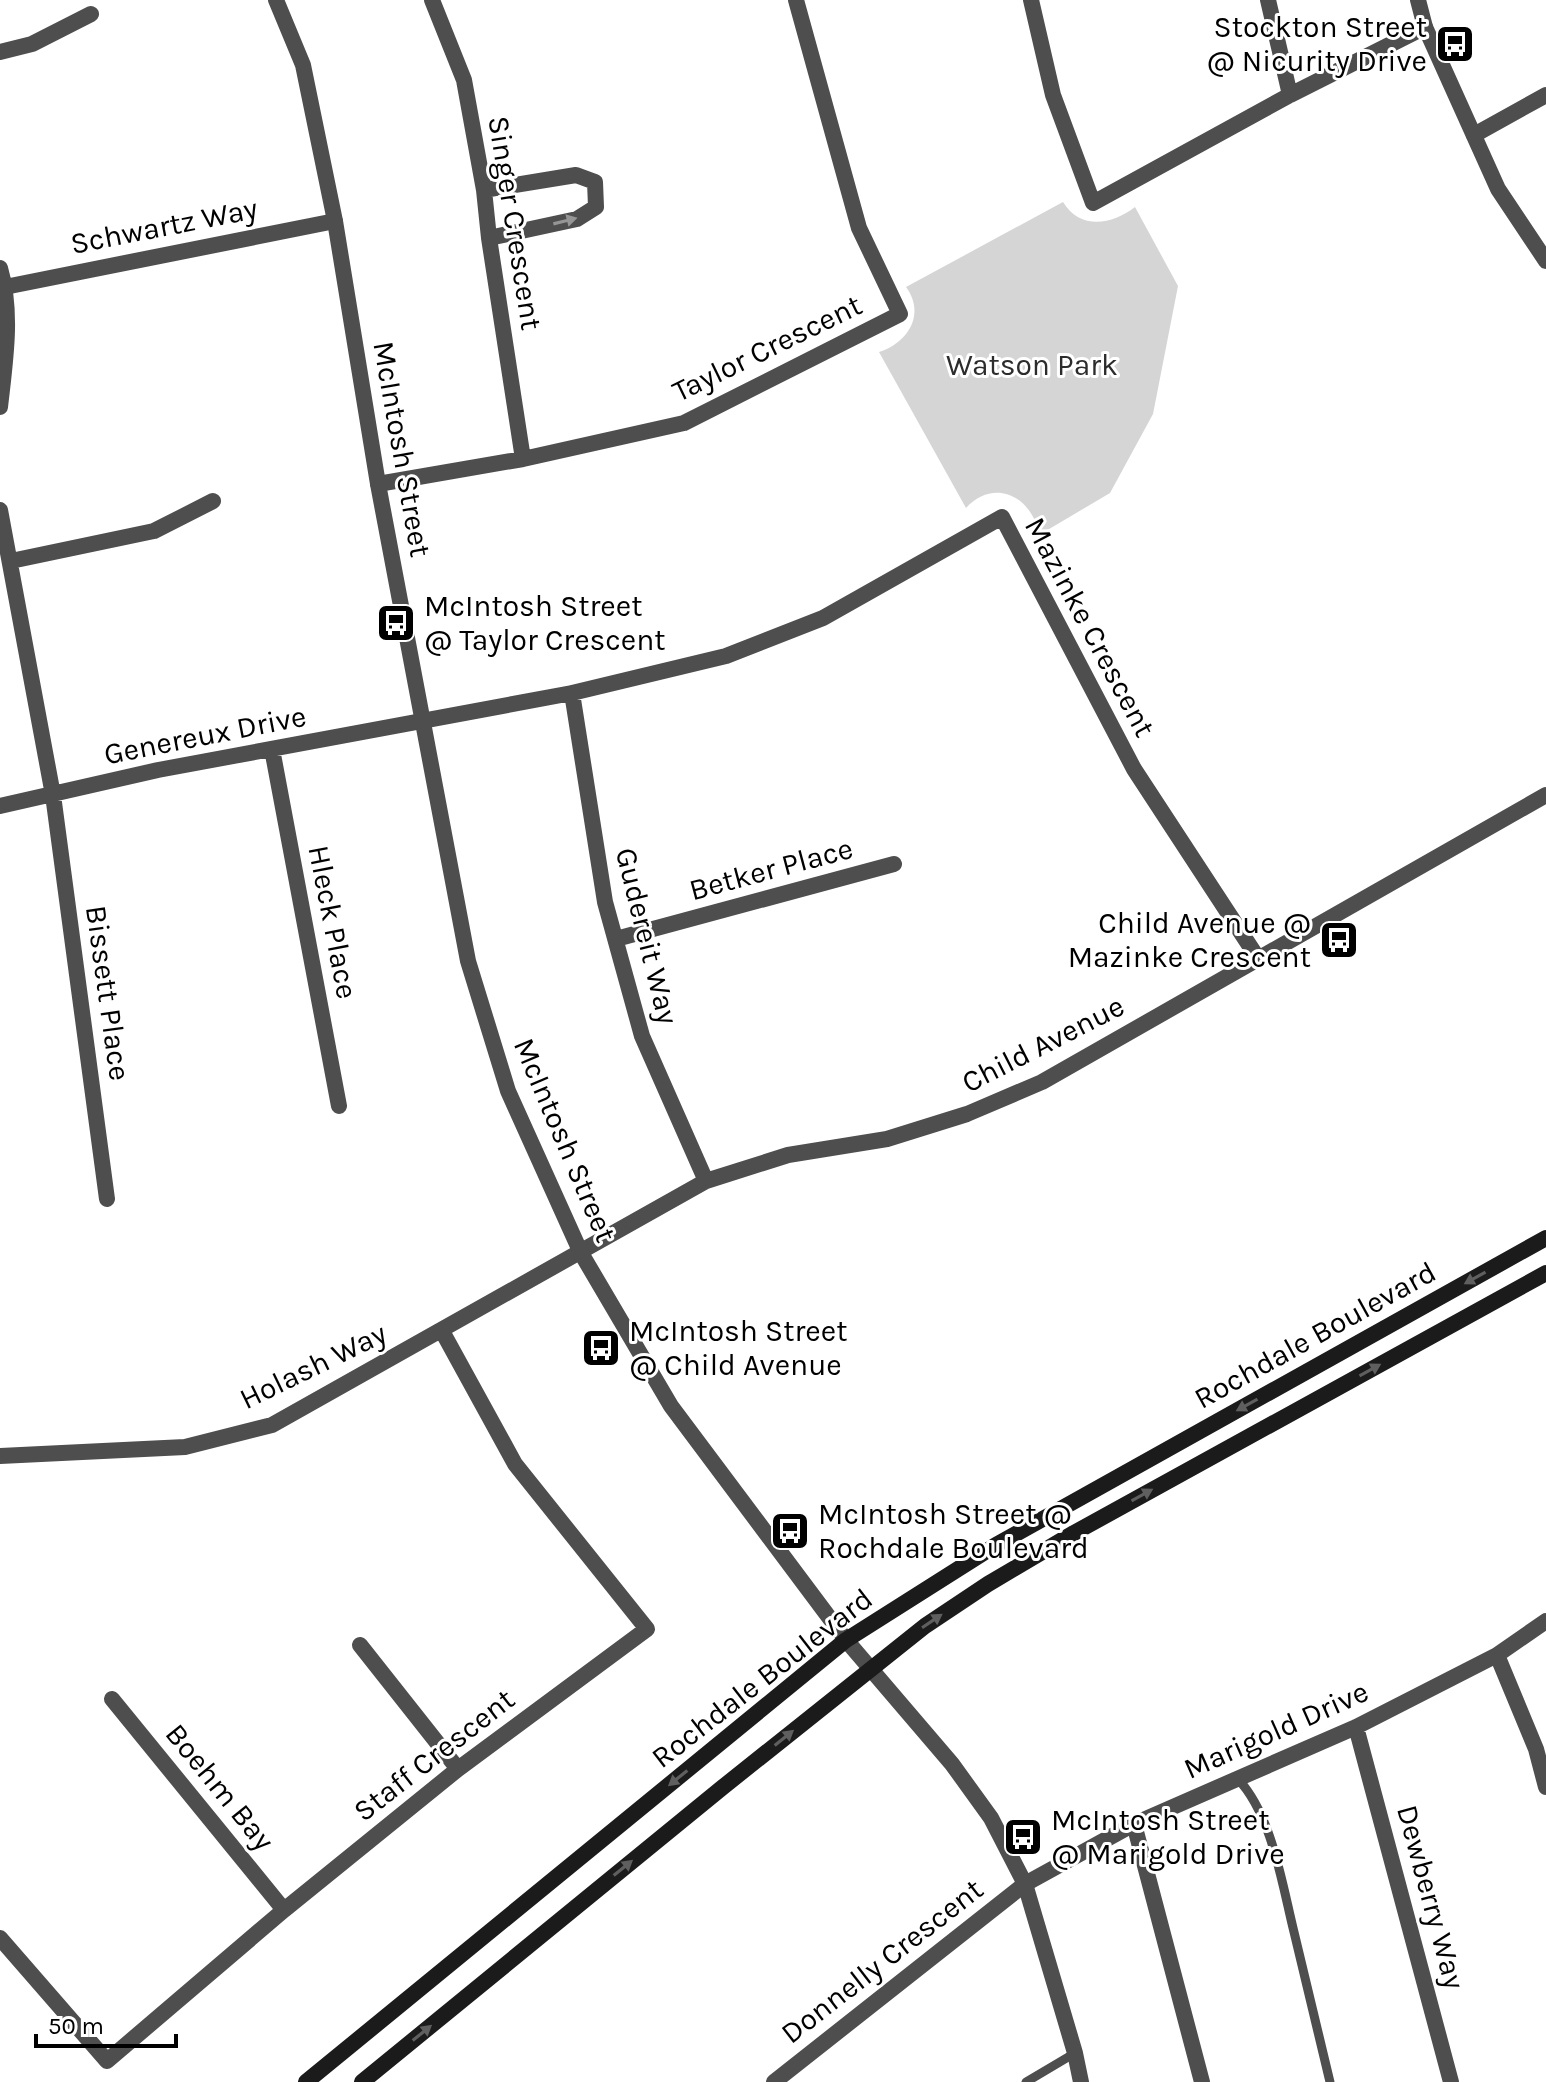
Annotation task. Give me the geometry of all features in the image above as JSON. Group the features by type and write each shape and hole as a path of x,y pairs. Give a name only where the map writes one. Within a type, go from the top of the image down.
{"main road":[{"name":"Rochdale Boulevard","path":"306,2082 846,1640 996,1545 1546,1238"},
{"name":"Rochdale Boulevard","path":"362,2082 925,1626 1074,1533 1546,1273"}],"street":[{"name":"McIntosh Street","path":"276,0 303,65 335,221 378,484 468,961 508,1091 581,1253 671,1406 846,1640 952,1764 991,1818 1025,1884 1081,2082"},
{"name":"Singer Crescent","path":"432,0 464,80 484,190 523,459"},
{"name":"Taylor Crescent","path":"378,484 523,459 684,423 900,314 859,228 796,0"},
{"path":"1031,0 1053,95 1093,203 1290,95 1425,27"},
{"path":"1268,0 1290,95"},
{"path":"1418,0 1425,27 1498,189 1546,261"},
{"path":"0,52 32,44 91,14"},
{"path":"1474,135 1546,95"},
{"path":"484,190 576,175 595,182 596,207 577,219 489,238"},
{"name":"Schwartz Way","path":"5,287 335,221"},
{"path":"0,268 5,287 6,346 0,407"},
{"path":"11,561 154,531 213,501"},
{"name":"Bissett Place","path":"0,510 53,795 107,1199"},
{"name":"Mazinke Crescent","path":"422,722 572,693 726,656 823,618 1002,517 1134,769 1259,960"},
{"name":"Gudereit Way","path":"572,693 605,902 642,1036 706,1181"},
{"name":"Genereux Drive","path":"0,806 158,770 422,722"},
{"name":"Hleck Place","path":"272,749 339,1106"},
{"name":"Child Avenue","path":"581,1253 706,1181 788,1155 887,1139 967,1114 1042,1082 1546,795"},
{"name":"Betker Place","path":"616,939 894,864"},
{"name":"Holash Way","path":"0,1456 185,1447 272,1425 581,1253"},
{"name":"Staff Crescent","path":"0,1938 107,2061 284,1910 458,1769 647,1629 515,1464 442,1331"},
{"name":"Marigold Drive","path":"1025,1884 1134,1824 1356,1727 1497,1655 1546,1621"},
{"path":"360,1645 458,1769"},
{"path":"1497,1655 1536,1749 1546,1787"},
{"name":"Boehm Bay","path":"112,1699 284,1910"},
{"name":"Dewberry Way","path":"1356,1727 1451,2082"},
{"path":"1134,1824 1202,2082"},
{"name":"Donnelly Crescent","path":"774,2082 1025,1884"}],"lane":[{"path":"1237,1778 1246,1787 1262,1817 1278,1869 1330,2082"},
{"path":"1026,2082 1075,2053"}],"green space":[{"name":"Watson Park","path":"1063,202 1078,217 1097,222 1116,218 1135,207 1178,286 1153,414 1110,493 1039,535 1029,510 1011,496 988,494 966,508 879,352 898,342 911,326 914,307 906,287"}],"place":[{"name":"Stockton Street @ Nicurity Drive","path":"1455,44"},
{"name":"McIntosh Street @ Taylor Crescent","path":"396,623"},
{"name":"Child Avenue @ Mazinke Crescent","path":"1339,940"},
{"name":"McIntosh Street @ Child Avenue","path":"601,1348"},
{"name":"McIntosh Street @ Rochdale Boulevard","path":"790,1531"},
{"name":"McIntosh Street @ Marigold Drive","path":"1023,1837"}]}
